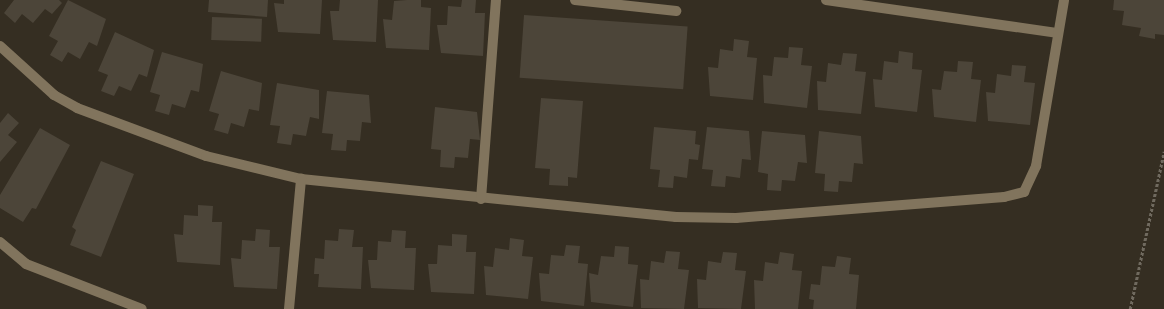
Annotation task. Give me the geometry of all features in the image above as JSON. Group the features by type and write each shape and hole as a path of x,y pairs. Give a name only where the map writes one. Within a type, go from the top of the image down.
{"street":[{"path":"481,199 496,0"},
{"path":"575,0 676,11"},
{"path":"826,0 1057,33"},
{"path":"0,46 54,95 77,108 206,156 301,179 481,199 676,217 736,218 1018,195 1030,184 1036,166 1057,33 1064,0"},
{"path":"289,309 301,179"},
{"path":"0,242 26,264 142,309"}],"path":[{"path":"1130,309 1164,152"}],"building":[{"path":"14,0 59,0 62,3 52,14 45,9 33,23 22,14 15,23 4,13"},
{"path":"68,0 106,19 97,46 89,42 80,59 68,52 62,62 50,55 58,41 49,36"},
{"path":"209,0 268,0 267,17 208,12"},
{"path":"284,0 322,0 320,34 278,32 274,3 284,4"},
{"path":"340,0 378,0 376,42 333,40 330,11 339,11"},
{"path":"421,0 421,7 431,8 429,50 386,48 383,19 392,20 394,1"},
{"path":"462,0 476,0 475,13 485,13 483,56 441,53 437,25 447,25 448,6 461,7"},
{"path":"1114,0 1164,0 1164,35 1155,34 1155,39 1139,36 1141,28 1122,25 1124,11 1113,10"},
{"path":"524,15 688,26 683,89 520,78"},
{"path":"212,17 262,19 261,42 211,40"},
{"path":"115,32 154,50 147,77 139,74 131,91 119,86 114,96 101,91 108,75 98,71"},
{"path":"734,39 749,41 747,57 757,58 753,100 710,96 708,67 718,68 720,49 733,51"},
{"path":"789,47 803,48 801,65 812,66 807,108 764,103 763,75 772,76 774,57 788,58"},
{"path":"899,51 913,53 912,69 922,70 917,112 875,107 873,79 882,80 884,61 898,63"},
{"path":"162,52 203,64 199,92 191,90 185,108 172,104 169,115 155,111 160,95 150,92"},
{"path":"843,53 857,54 855,71 866,72 861,114 818,110 817,81 826,82 828,63 841,65"},
{"path":"958,61 973,62 971,79 981,80 976,122 934,117 932,89 941,90 944,71 957,72"},
{"path":"1012,65 1026,66 1024,82 1035,83 1030,125 988,121 986,92 995,93 997,74 1011,76"},
{"path":"221,71 262,83 259,111 249,109 244,127 231,123 228,134 214,130 219,114 209,111"},
{"path":"277,83 319,90 319,119 310,117 306,136 293,134 291,145 277,143 280,126 270,125"},
{"path":"327,91 369,95 371,123 362,122 360,141 347,140 346,151 331,150 333,134 322,133"},
{"path":"541,98 583,101 577,178 568,177 568,186 549,185 550,169 535,168"},
{"path":"435,107 477,112 480,140 470,139 468,158 455,157 454,168 440,167 441,150 431,149"},
{"path":"8,113 19,123 8,135 17,142 0,162 0,123"},
{"path":"654,127 696,131 695,144 700,145 698,160 689,159 687,178 674,176 673,188 658,187 660,170 650,169"},
{"path":"707,127 749,131 751,160 742,159 740,178 726,176 725,187 711,186 713,170 702,169"},
{"path":"40,128 70,145 36,209 32,208 23,222 0,208 0,195"},
{"path":"762,131 805,135 807,163 798,162 795,181 782,180 781,191 767,190 768,174 758,172"},
{"path":"819,131 861,136 863,164 854,163 852,182 839,181 838,192 824,191 825,174 815,173"},
{"path":"101,161 134,174 101,257 70,245 76,230 72,227"},
{"path":"198,205 213,206 212,222 222,222 220,265 177,262 174,234 183,235 184,215 198,216"},
{"path":"256,229 270,230 269,247 280,247 277,289 234,287 231,258 241,259 242,240 255,241"},
{"path":"339,229 354,230 352,247 363,247 361,289 318,287 319,274 314,274 315,258 324,259 325,240 338,241"},
{"path":"392,230 406,231 405,248 416,248 414,290 371,288 368,260 377,260 378,241 391,242"},
{"path":"452,234 467,235 466,252 476,252 474,294 431,292 428,264 437,264 438,245 452,246"},
{"path":"510,238 524,240 522,256 533,257 528,299 486,295 484,266 493,267 495,248 509,250"},
{"path":"566,245 580,246 578,263 588,264 584,306 541,301 539,273 549,274 551,255 564,256"},
{"path":"615,246 629,247 628,264 638,265 633,307 591,302 589,273 598,275 601,256 614,257"},
{"path":"666,251 680,252 678,269 689,270 684,309 641,308 640,279 649,280 651,261 664,263"},
{"path":"723,252 737,253 735,270 746,271 741,309 698,308 697,279 706,280 708,261 721,263"},
{"path":"780,252 794,254 792,270 802,271 798,309 755,309 754,280 763,281 765,262 778,264"},
{"path":"837,256 851,258 849,274 859,275 856,309 813,309 814,300 809,299 811,284 820,285 822,266 835,267"}]}
